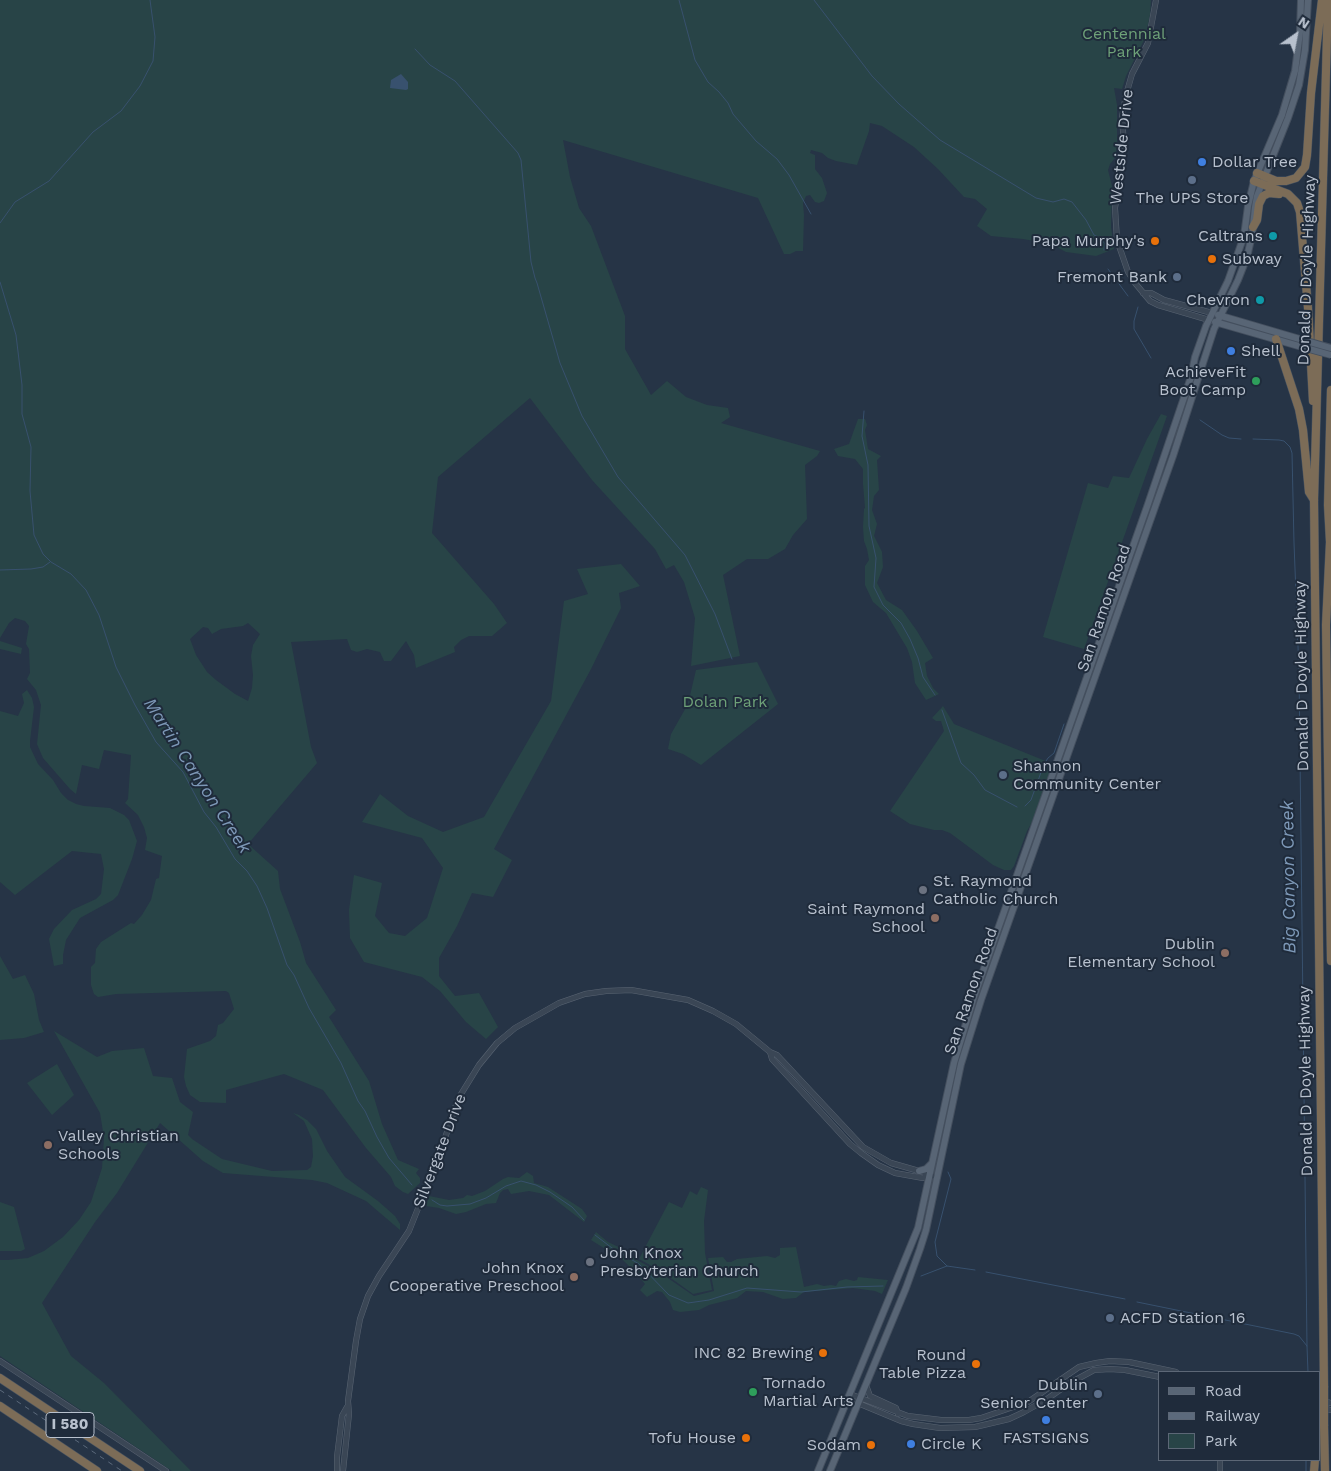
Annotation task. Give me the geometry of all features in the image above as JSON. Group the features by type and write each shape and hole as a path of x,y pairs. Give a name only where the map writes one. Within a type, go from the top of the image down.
{"highway":[{"path":"1259,178 1290,181 1302,173 1305,167 1311,93 1322,0"},
{"name":"Donald D Doyle Highway","path":"1325,1471 1314,500 1328,0"},
{"path":"1259,178 1291,196 1297,203 1302,220 1311,355 1313,443 1316,458"},
{"path":"1249,226 1257,220 1261,199 1265,194 1273,192 1291,196"},
{"path":"1276,339 1299,408 1309,492 1314,500"},
{"name":"Donald D Doyle Highway","path":"1331,390 1328,505 1330,541 1326,625 1331,961"},
{"name":"I 580","path":"0,1378 140,1471"},
{"name":"I 580","path":"0,1406 97,1471"}],"main road":[{"path":"1249,226 1259,178 1282,115 1295,71 1301,0"},
{"path":"1259,178 1288,118 1299,85 1305,50 1308,0"},
{"name":"San Ramon Road","path":"830,1471 906,1288 920,1249 926,1230 961,1064 980,1000 1173,456 1219,319 1238,280 1248,253 1249,226"},
{"name":"San Ramon Road","path":"818,1471 915,1236 954,1063 974,998 1148,504 1191,377 1195,357 1210,317 1231,274 1249,226"},
{"path":"1210,317 1302,343 1331,355"},
{"path":"1219,319 1276,339 1331,348"},
{"path":"919,1171 926,1169 931,1164"}],"street":[{"name":"Westside Drive","path":"1156,0 1148,43 1132,74 1122,117 1124,145 1115,208 1117,240 1135,283 1150,301 1158,305 1210,317"},
{"name":"Silvergate Drive","path":"343,1471 349,1414 348,1406 360,1319 368,1296 379,1276 409,1231 439,1156 458,1099 479,1066 497,1043 515,1028 559,1003 586,994 631,990 688,1000 713,1011 746,1031 770,1052 777,1055 863,1147 891,1163 937,1177"},
{"name":"Silvergate Drive","path":"770,1052 772,1059 778,1066 850,1144 861,1153 878,1165 895,1172 923,1178 930,1176"},
{"path":"0,1361 166,1471"},
{"path":"849,1397 898,1414 926,1419 960,1420 981,1418 1028,1402 1080,1367 1096,1363 1110,1361 1128,1362 1171,1371"},
{"path":"859,1401 901,1421 921,1426 958,1428 988,1424 1024,1412 1094,1370 1125,1370 1158,1377"},
{"path":"866,1385 870,1396 896,1408 898,1414"},
{"name":"Silvergate Drive","path":"337,1471 336,1457 342,1416 348,1406"},
{"path":"988,1424 1002,1417 1005,1410"}],"green space":[{"name":"Centennial Park","path":"0,0 1151,0 1145,38 1126,76 1122,89 1114,88 1117,105 1117,147 1115,158 1108,170 1112,186 1111,227 1114,249 1096,256 1066,252 1051,244 991,236 977,226 987,209 975,199 964,197 914,147 882,126 870,123 857,165 836,161 822,153 811,150 810,153 815,155 815,169 822,178 827,193 824,201 819,203 815,202 810,195 806,196 803,203 803,251 796,251 790,254 784,254 758,198 563,140 570,177 579,208 591,226 625,316 625,349 651,395 667,381 686,397 707,405 728,408 730,417 721,423 820,451 817,456 805,465 807,519 793,535 785,549 768,559 747,559 723,575 740,656 691,666 695,618 684,582 674,565 666,569 655,549 592,480 530,398 438,477 432,533 494,604 507,623 492,636 469,636 461,640 454,647 455,652 416,668 414,655 406,641 391,661 384,661 380,652 367,649 357,652 351,650 347,639 291,642 311,747 317,763 248,844 278,871 280,889 306,963 336,1010 329,1017 369,1081 382,1124 398,1160 419,1169 416,1173 420,1178 420,1183 408,1194 395,1186 391,1177 366,1148 323,1090 284,1074 226,1090 226,1103 200,1102 190,1095 184,1077 187,1049 210,1041 216,1036 218,1025 223,1023 234,1009 229,993 226,991 116,994 98,997 94,994 91,985 91,967 95,963 96,949 101,942 131,923 134,924 142,915 151,900 156,879 159,878 162,856 145,850 147,838 144,827 138,815 125,803 128,799 131,755 104,750 99,769 82,765 76,794 43,758 37,744 41,705 36,690 27,679 30,673 29,649 26,644 29,626 25,621 15,618 9,623 0,638","holes":["248,623 260,634 253,645 251,656 253,675 248,701 235,694 207,672 196,655 190,639 203,627 208,628 212,634 221,629 243,626"]},
{"path":"1161,414 1167,416 1084,649 1043,637 1088,483 1108,488 1113,476 1129,478"},
{"path":"858,419 865,419 867,425 865,430 868,449 881,456 877,460 879,490 874,496 872,510 877,524 874,536 882,552 883,567 877,583 886,600 902,610 933,658 925,663 927,676 933,688 939,694 926,700 915,683 912,662 907,648 886,613 873,602 865,585 865,566 869,560 864,541 863,527 865,508 863,469 855,459 838,456 834,449 849,444"},
{"path":"621,564 640,586 619,593 621,608 591,669 494,849 512,860 493,897 472,893 457,926 439,958 439,976 455,996 479,993 498,1027 486,1039 466,1022 440,991 422,977 364,962 350,938 349,910 354,875 382,883 375,916 389,933 405,936 427,918 443,868 422,838 362,822 380,794 408,816 443,832 484,817 551,701 564,601 588,594 577,569"},
{"path":"0,641 22,648 21,654 0,649"},
{"name":"Dolan Park","path":"757,662 778,704 701,765 683,754 668,749 671,734 688,704 696,670"},
{"path":"27,690 32,698 34,707 30,747 38,764 68,800 84,806 110,808 124,815 129,820 137,841 118,895 113,900 80,918 66,940 63,964 54,966 49,939 54,929 72,910 96,899 101,894 104,869 101,854 72,851 15,895 0,882 0,711 18,716 24,703 22,694"},
{"path":"943,706 954,724 1053,764 1032,822 1011,870 1004,870 993,865 950,833 910,824 890,811 944,731 941,721 936,721 932,718"},
{"path":"0,956 13,979 25,975 34,994 39,1020 44,1032 24,1038 0,1040"},
{"path":"54,1031 97,1057 112,1051 144,1048 153,1076 172,1078 180,1102 193,1112 188,1135 222,1159 272,1171 307,1170 311,1167 313,1156 312,1139 304,1121 293,1113 299,1115 316,1129 327,1151 345,1177 378,1201 395,1216 400,1224 400,1230 366,1201 327,1183 312,1180 223,1173 203,1161 160,1123 117,1193 95,1222 42,1303 71,1356 104,1383 191,1471 172,1471 0,1356 0,1260 28,1258 44,1251 63,1237 79,1220 91,1202 102,1168 104,1138 100,1113"},
{"path":"57,1064 74,1095 52,1115 27,1083"},
{"path":"527,1172 533,1176 534,1183 548,1187 582,1209 587,1216 584,1222 549,1195 529,1191 511,1194 508,1189 503,1190 496,1203 486,1204 456,1214 426,1206 429,1196 449,1200 463,1198 467,1195 472,1196 485,1191 503,1179 508,1177 519,1178"},
{"path":"701,1187 708,1190 704,1221 705,1253 712,1290 693,1294 661,1271 639,1259 669,1202 682,1208 690,1191 697,1195"},
{"path":"0,1202 14,1207 25,1249 21,1251 0,1251"},
{"path":"596,1232 608,1242 627,1251 637,1260 659,1272 694,1296 714,1291 708,1258 723,1257 727,1262 731,1262 737,1259 767,1256 775,1258 780,1255 780,1248 796,1247 804,1287 817,1284 836,1286 839,1281 846,1279 854,1281 858,1277 888,1280 882,1294 875,1291 853,1288 804,1292 796,1298 783,1299 763,1292 746,1291 737,1298 709,1305 699,1310 680,1312 673,1310 670,1302 662,1292 657,1291 647,1297 640,1290 645,1284 634,1271 623,1260 591,1240"}],"water":[{"path":"401,74 408,82 408,89 390,88 391,80"}],"waterway":[{"name":"Martin Canyon Creek","path":"0,223 15,202 49,181 93,132 121,111 140,86 153,61 155,37 150,0"},
{"path":"679,0 695,60 708,82 728,103 733,114 756,141 777,159 789,175 811,214"},
{"name":"Big Canyon Creek","path":"814,0 872,76 899,104 940,140 1036,198 1053,202 1064,199 1072,202 1086,220 1094,235 1105,244 1104,250"},
{"path":"415,49 430,65 455,81 518,153 521,160 531,262 560,363 582,416 618,477 685,555 715,614 732,659"},
{"name":"Big Canyon Creek","path":"1108,269 1128,296"},
{"name":"Martin Canyon Creek","path":"0,282 16,335 22,385 22,414 31,447 30,491 34,535 43,554 51,562 71,574 86,590 99,615 116,667 135,705 156,742 183,772 204,812 216,827 235,859 247,871 257,886 267,908 287,965 294,975 309,1008 341,1063 358,1101 389,1158 412,1185"},
{"name":"Big Canyon Creek","path":"1138,307 1134,329 1151,358"},
{"path":"864,411 862,436 868,465 869,526 876,558 874,587 883,605 901,623 918,658 923,677 935,695"},
{"name":"Big Canyon Creek","path":"1200,420 1222,435 1241,439"},
{"name":"Big Canyon Creek","path":"1253,439 1284,441 1290,447 1292,453 1299,672 1307,1346"},
{"path":"0,570 31,569 43,567 50,562"},
{"path":"942,710 961,763 974,775 985,790 1017,807"},
{"path":"1025,806 1031,800 1044,764 1054,753 1064,724"},
{"path":"947,1266 937,1256 935,1242 951,1179 948,1172"},
{"name":"Martin Canyon Creek","path":"432,1200 440,1205 447,1206 470,1204 486,1198 506,1186 521,1181 536,1185 550,1192 572,1207 584,1220"},
{"name":"Martin Canyon Creek","path":"595,1235 639,1264 669,1295 688,1303 709,1300 747,1288 801,1292 847,1287 883,1286"},
{"name":"Martin Canyon Creek","path":"921,1276 947,1266 975,1270"},
{"path":"986,1272 1125,1299"},
{"path":"1137,1302 1299,1336 1307,1346 1308,1371"},
{"path":"1306,1461 1306,1471"}],"railway":[{"path":"0,1390 122,1471"}],"place":[{"name":"Dollar Tree","path":"1202,162"},
{"name":"The UPS Store","path":"1192,180"},
{"name":"Caltrans","path":"1273,236"},
{"name":"Papa Murphy's","path":"1155,241"},
{"name":"Subway","path":"1212,259"},
{"name":"Fremont Bank","path":"1177,277"},
{"name":"Chevron","path":"1260,300"},
{"name":"Shell","path":"1231,351"},
{"name":"AchieveFit Boot Camp","path":"1256,381"},
{"name":"Shannon Community Center","path":"1003,775"},
{"name":"St. Raymond Catholic Church","path":"923,890"},
{"name":"Saint Raymond School","path":"935,918"},
{"name":"Dublin Elementary School","path":"1225,953"},
{"name":"Valley Christian Schools","path":"48,1145"},
{"name":"John Knox Presbyterian Church","path":"590,1262"},
{"name":"John Knox Cooperative Preschool","path":"574,1277"},
{"name":"ACFD Station 16","path":"1110,1318"},
{"name":"INC 82 Brewing","path":"823,1353"},
{"name":"Round Table Pizza","path":"976,1364"},
{"name":"Tornado Martial Arts","path":"753,1392"},
{"name":"Dublin Senior Center","path":"1098,1394"},
{"name":"FASTSIGNS","path":"1046,1420"},
{"name":"Tofu House","path":"746,1438"},
{"name":"Circle K","path":"911,1444"},
{"name":"Sodam","path":"871,1445"}]}
